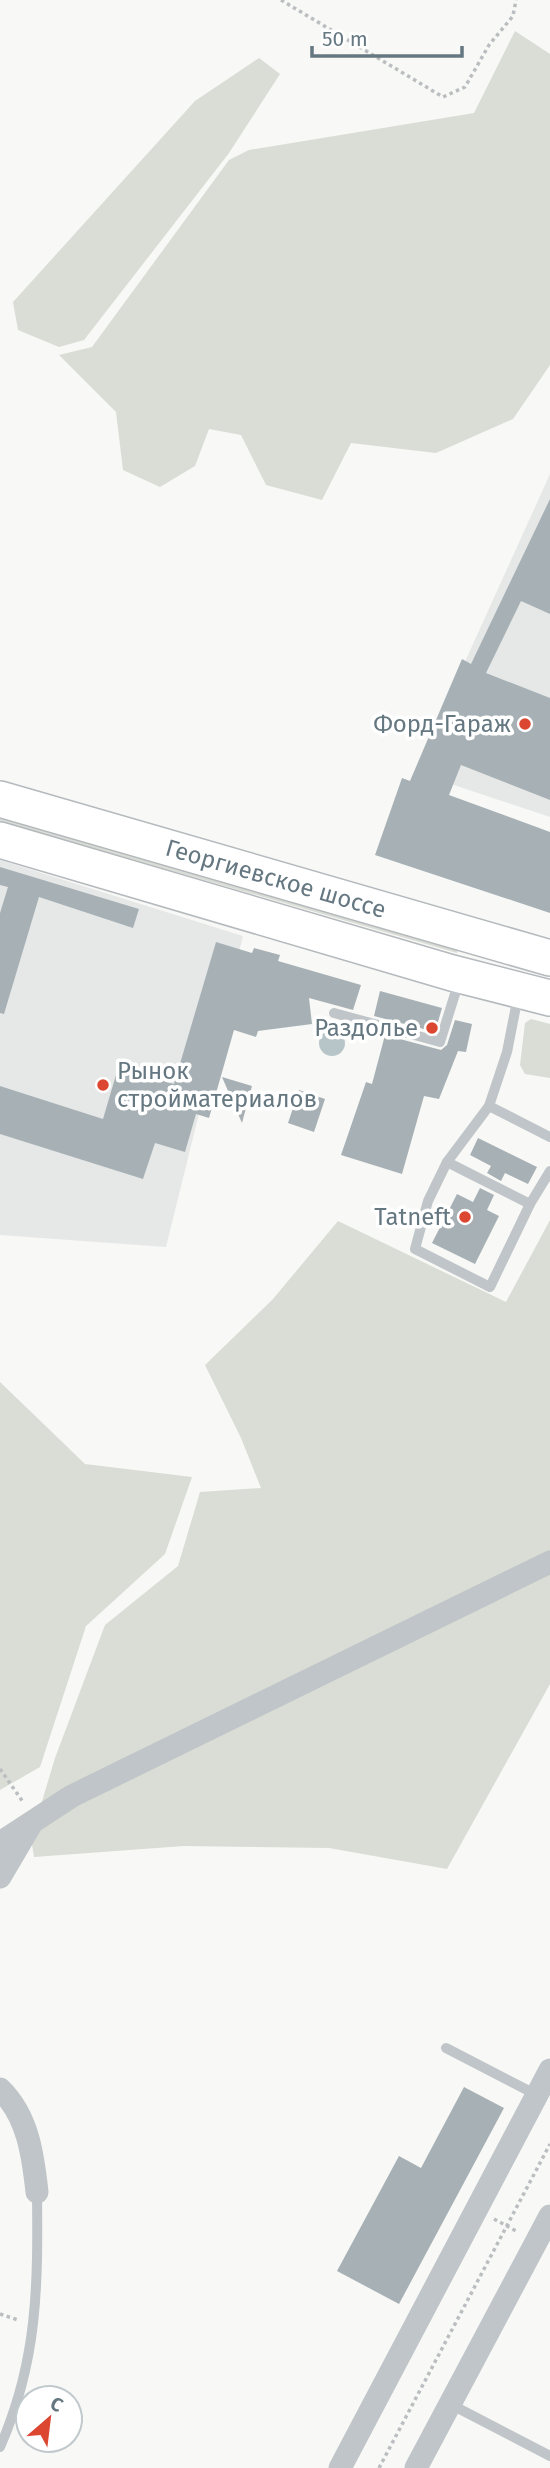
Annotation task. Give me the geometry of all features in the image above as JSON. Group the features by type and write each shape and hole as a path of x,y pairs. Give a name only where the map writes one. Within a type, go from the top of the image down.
{"main road":[{"name":"Георгиевское шоссе","path":"0,799 550,958"},
{"name":"Георгиевское шоссе","path":"0,840 456,974 535,994"}],"street":[{"path":"456,974 472,960 472,945 460,933"},
{"path":"0,1843 33,1824 72,1796 550,1562"},
{"path":"0,1877 33,1824"},
{"path":"340,2468 550,2070"},
{"path":"0,2089 9,2098 24,2127 33,2153 37,2192"},
{"path":"416,2468 550,2216"}],"lane":[{"path":"334,1013 440,1042 456,974"},
{"path":"535,994 507,1052 489,1106 447,1162 428,1201 415,1249 490,1287 530,1204 550,1171"},
{"path":"489,1106 550,1137"},
{"path":"447,1162 530,1204"},
{"path":"446,2048 537,2095"},
{"path":"0,2447 24,2387 30,2349 38,2271 37,2192"},
{"path":"450,2404 550,2456"}],"path":[{"path":"281,0 443,97 465,87 489,45 513,16 516,0"},
{"path":"0,1769 33,1824"},
{"path":"379,2468 550,2144"},
{"path":"488,2216 523,2235"}],"shaded area":[{"path":"515,31 550,54 550,365 513,419 436,453 351,443 322,500 266,485 241,435 209,429 195,466 160,487 123,470 116,412 59,355 92,347 229,160 249,150 474,113"},
{"path":"259,58 280,74 229,153 84,340 59,347 18,330 13,302 195,101"},
{"path":"550,474 550,817 415,772"},
{"path":"0,812 459,944 457,953 0,821"},
{"name":"Рынок стройматериалов","path":"0,860 243,936 166,1247 0,1235"},
{"path":"531,1019 550,1024 550,1078 525,1074 520,1065 525,1023"},
{"path":"332,1030 341,1034 345,1043 341,1052 332,1056 323,1052 319,1043 323,1034"},
{"path":"550,1220 550,1684 447,1869 329,1848 184,1846 34,1857 31,1838 55,1758 105,1625 178,1566 200,1492 261,1488 241,1438 205,1365 273,1299 338,1221 506,1302"},
{"path":"0,1382 85,1464 192,1477 165,1554 86,1626 40,1767 0,1790"}],"building":[{"path":"550,499 550,614 521,601 486,673 550,698 550,800 461,765 449,795 550,832 550,913 375,855 402,778 410,781 462,659 471,664"},
{"path":"0,867 139,909 133,928 39,897 4,1014 0,1013 0,913 8,887 0,885"},
{"path":"216,942 252,953 254,948 280,955 278,961 361,985 353,1010 309,998 312,1024 258,1031 256,1037 234,1030 209,1118 196,1114 185,1152 155,1143 143,1179 0,1134 0,1086 103,1119 118,1068 174,1084"},
{"path":"380,991 442,1008 435,1032 374,1016"},
{"path":"455,1020 472,1024 466,1052 458,1051 439,1099 424,1096 402,1174 341,1155 366,1082 372,1084 385,1035 441,1050 447,1045"},
{"path":"222,1077 252,1086 242,1123"},
{"path":"299,1090 325,1099 314,1132 288,1123"},
{"path":"478,1138 537,1167 528,1184 505,1173 501,1181 487,1173 491,1166 470,1155"},
{"path":"480,1188 494,1195 487,1210 499,1216 475,1264 432,1243 457,1194 473,1202"},
{"path":"464,2087 504,2108 399,2304 337,2271 399,2156 421,2168"}],"place":[{"name":"Форд-Гараж","path":"525,724"},
{"name":"Раздолье","path":"432,1028"},
{"name":"Рынок стройматериалов","path":"103,1085"},
{"name":"Tatneft","path":"465,1217"}]}
